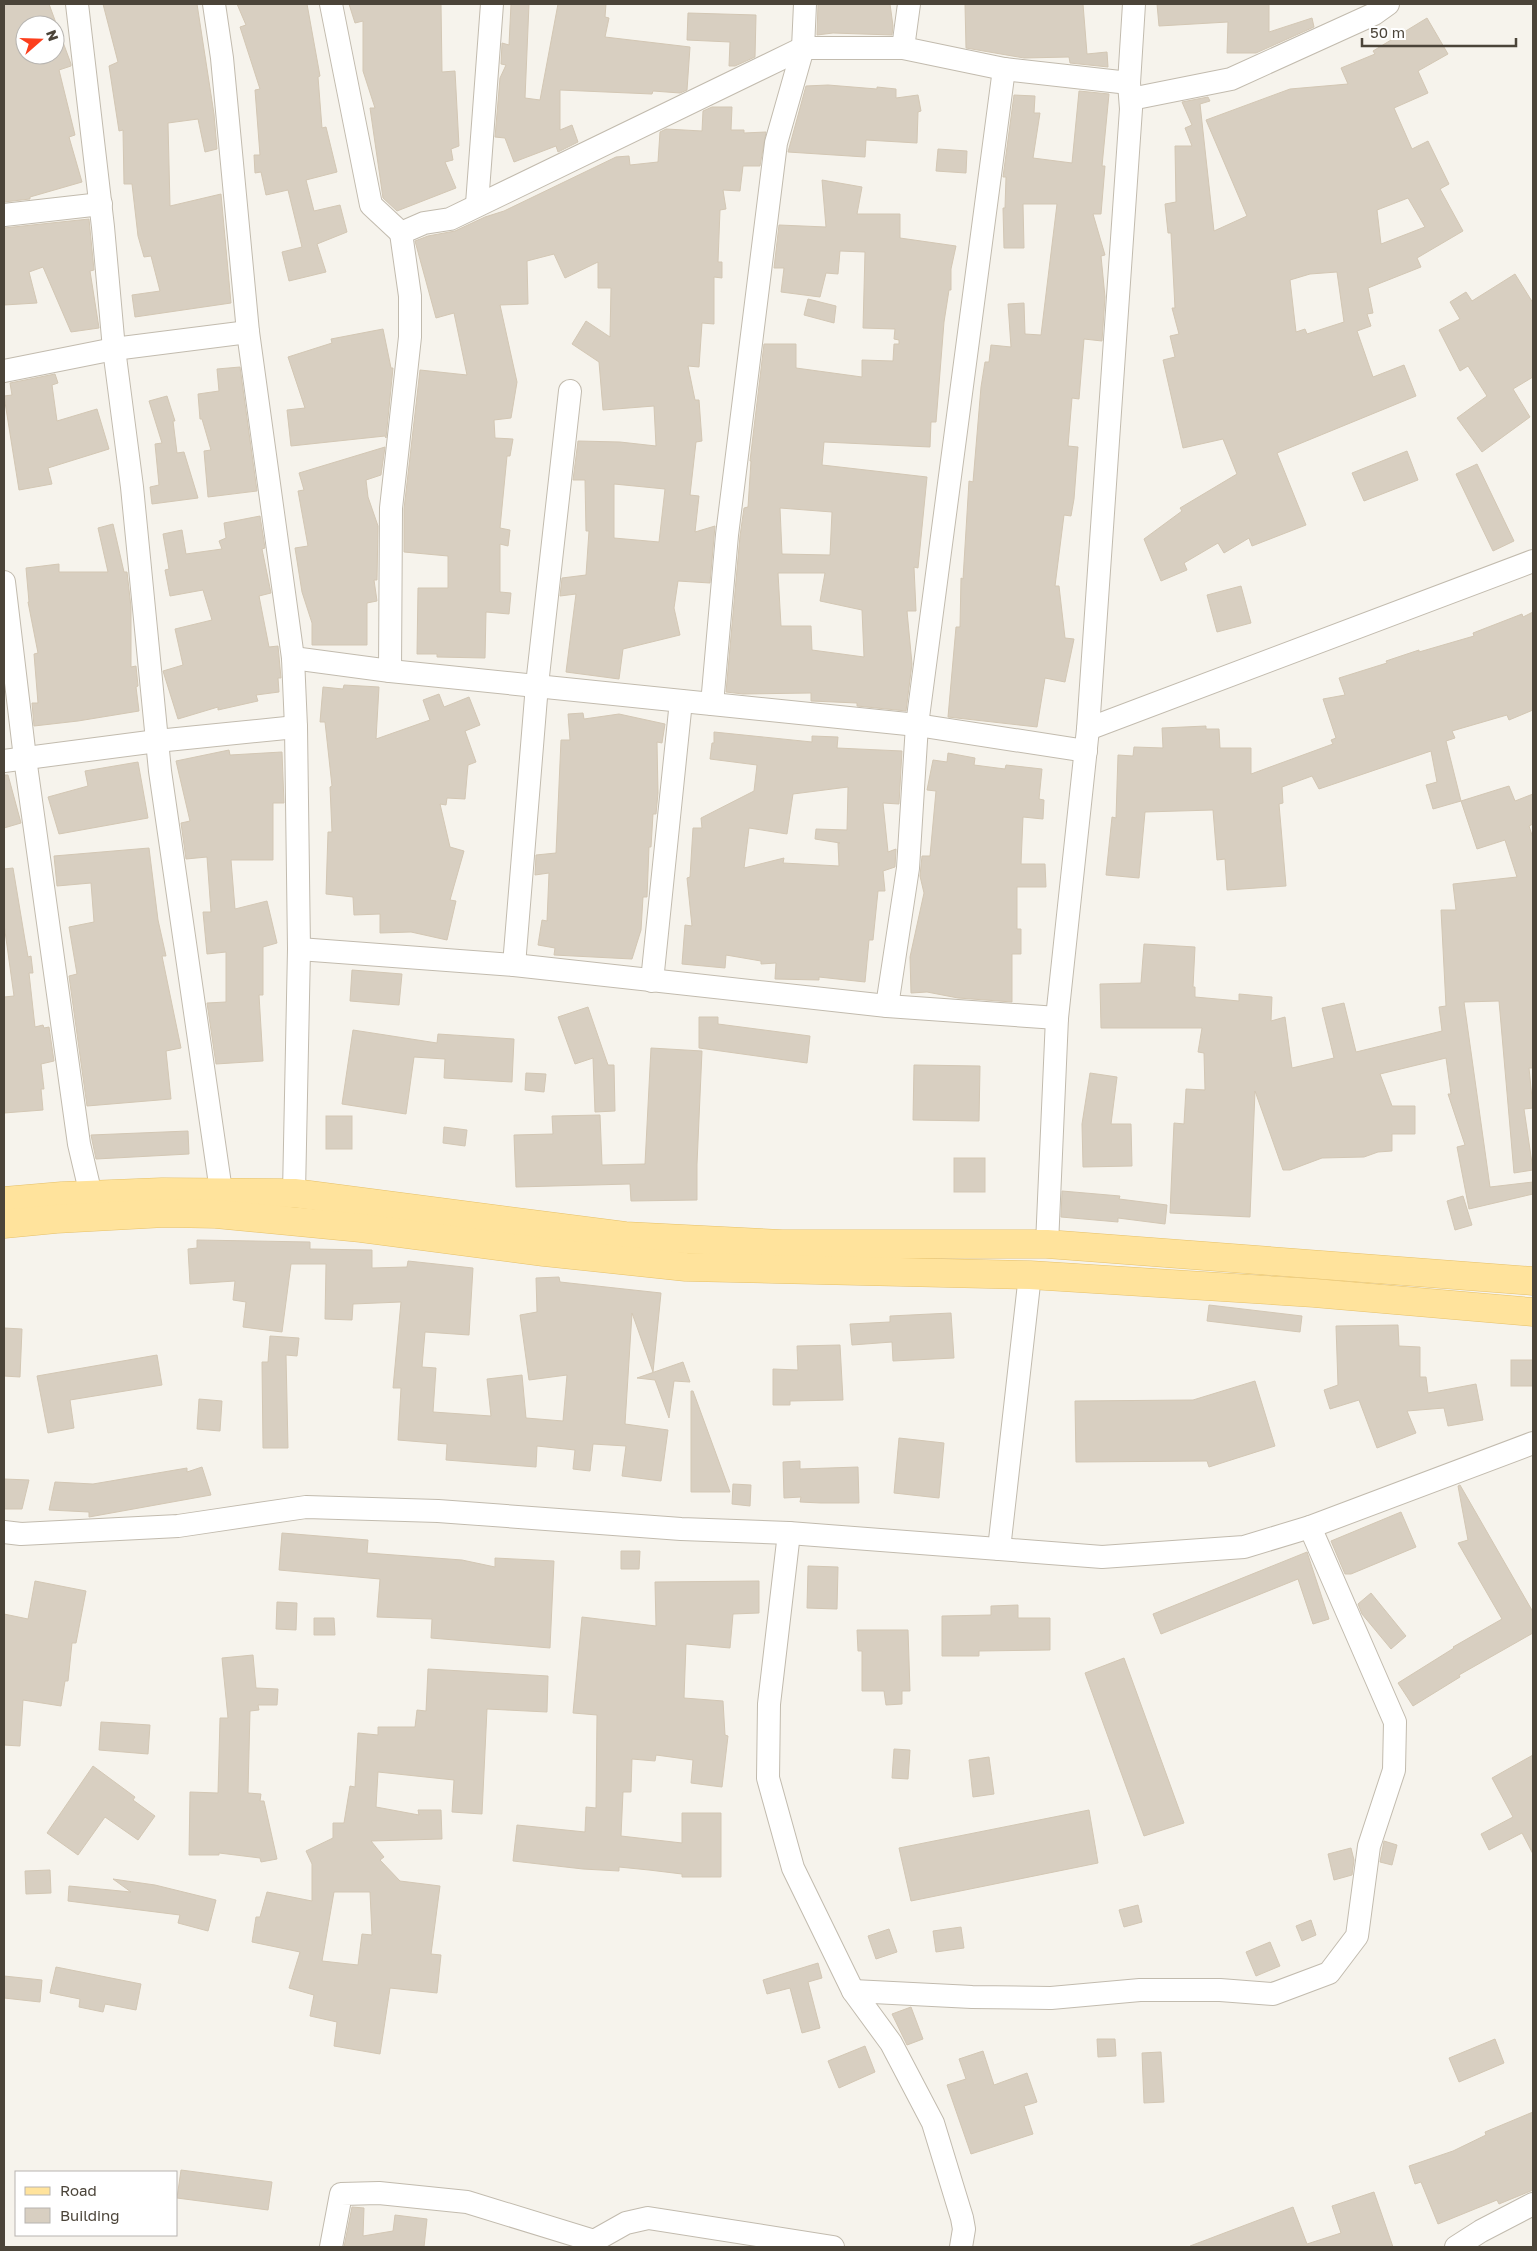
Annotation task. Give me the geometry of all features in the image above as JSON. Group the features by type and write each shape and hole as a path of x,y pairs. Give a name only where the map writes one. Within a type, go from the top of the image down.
{"main road":[{"path":"4,1201 91,1195 221,1191 294,1193 523,1221 625,1236 782,1244 1047,1244 1533,1281"},
{"path":"4,1224 165,1213 216,1214 361,1228 686,1267 1030,1275 1314,1293 1533,1312"},
{"path":"517,1248 523,1221"}],"street":[{"path":"77,4 101,204 114,349 132,488 157,740 221,1191"},
{"path":"214,4 222,58 248,332 293,658 296,727 299,949 294,1193"},
{"path":"331,4 371,205 401,233 410,296 410,337 391,508 390,671"},
{"path":"477,204 492,4"},
{"path":"712,704 727,535 776,143 803,48 805,4"},
{"path":"903,48 909,4"},
{"path":"1047,1244 1057,1018 1087,740 1130,91 1134,4"},
{"path":"401,233 424,223 450,219 477,204 803,48 903,48 1004,69 1130,91 1231,79 1374,14 1388,4"},
{"path":"887,1006 908,868 917,725 1004,69"},
{"path":"4,215 101,204"},
{"path":"4,371 114,349 248,332"},
{"path":"514,965 537,685 570,391"},
{"path":"293,658 390,671 917,725 1087,740 1532,562"},
{"path":"4,582 14,759 80,1144 91,1195"},
{"path":"652,981 682,701"},
{"path":"14,759 157,740 296,727"},
{"path":"299,949 514,965 887,1006 1057,1018"},
{"path":"999,1549 1030,1275"},
{"path":"4,1532 21,1534 178,1526 306,1507 438,1512 681,1529 789,1533 1102,1556 1244,1547 1310,1527 1533,1443"},
{"path":"853,1991 972,1998 1051,1998 1140,1990 1220,1990 1273,1994 1329,1973 1357,1936 1369,1846 1394,1770 1395,1722 1310,1527"},
{"path":"789,1533 769,1704 768,1778 793,1868 853,1991 891,2043 933,2123 962,2218 964,2229 961,2247"},
{"path":"331,2247 341,2194 380,2193 467,2202 594,2244 626,2223 648,2218 833,2247"},
{"path":"1456,2247 1481,2231 1533,2204"}],"building":[{"path":"4,4 49,4 53,15 15,15 15,65 65,65 65,48 71,64 71,66 59,70 75,135 69,137 82,182 30,197 30,199 4,202"},
{"path":"103,4 197,4 214,114 217,149 205,152 198,119 168,123 170,206 221,194 231,303 135,317 132,295 160,291 151,256 144,257 138,236 132,184 124,184 123,130 119,131 109,66 118,62"},
{"path":"237,4 307,4 320,76 318,77 322,128 326,127 337,172 306,180 314,211 340,205 347,232 317,244 326,272 289,281 282,252 302,247 288,190 266,195 261,172 255,173 254,155 260,155 255,90 260,89 240,27 246,25"},
{"path":"349,4 441,4 442,72 455,71 459,146 451,149 453,160 445,162 456,188 397,211 383,198 370,108 375,108 363,71 363,21 355,23"},
{"path":"511,4 529,4 525,98 540,100 558,4 606,4 605,17 609,18 605,37 690,47 687,90 680,93 653,91 652,94 560,90 560,130 572,125 578,142 558,152 556,146 514,162 505,138 495,137 500,78 506,65 501,64 502,43 509,45"},
{"path":"818,4 890,4 893,26 892,35 833,33 817,35"},
{"path":"965,4 1083,4 1087,54 1107,52 1108,67 1070,63 1069,57 1024,58 966,48"},
{"path":"1157,4 1269,4 1269,32 1312,18 1314,27 1256,53 1227,53 1228,22 1159,26"},
{"path":"688,13 756,15 755,57 735,66 729,66 730,42 687,40"},
{"path":"1427,18 1448,54 1418,71 1428,93 1394,108 1412,149 1428,141 1449,184 1440,189 1463,231 1417,258 1421,267 1368,288 1373,313 1367,314 1371,326 1357,331 1373,377 1404,365 1416,396 1277,453 1306,525 1252,546 1249,538 1224,553 1218,543 1184,563 1187,570 1161,581 1144,539 1182,511 1180,508 1237,474 1223,439 1183,448 1163,360 1175,357 1170,336 1179,334 1172,308 1175,308 1171,233 1168,233 1165,204 1176,202 1175,146 1192,146 1185,128 1192,125 1182,102 1208,97 1210,101 1200,104 1214,231 1247,216 1206,120 1290,89 1348,84 1341,68 1375,54 1373,51","holes":["1408,198 1425,227 1381,244 1377,210","1337,272 1344,322 1307,334 1305,329 1296,332 1290,280 1310,274"]},
{"path":"828,85 896,89 896,98 918,95 921,111 918,112 917,143 866,140 865,157 788,152 806,86"},
{"path":"1079,91 1109,94 1102,166 1105,166 1101,214 1093,214 1105,255 1101,256 1105,297 1102,341 1084,339 1079,399 1072,398 1068,446 1078,447 1074,499 1071,516 1064,515 1055,586 1059,586 1065,638 1074,639 1065,682 1045,678 1037,727 948,717 956,627 960,627 961,578 963,579 969,481 973,482 985,362 989,362 991,345 1011,347 1008,304 1024,303 1025,334 1041,335 1057,204 1023,204 1024,248 1004,248 1003,208 1005,208 1006,177 1003,177 1014,95 1035,96 1034,113 1040,113 1033,158 1072,163"},
{"path":"712,107 732,107 731,130 744,130 744,133 766,132 760,166 743,166 740,191 723,190 726,209 720,210 718,262 722,262 722,278 714,277 714,324 702,323 699,367 688,366 695,400 699,400 702,441 696,442 690,495 699,496 695,532 715,526 710,583 678,581 674,608 680,635 623,649 619,679 566,672 576,594 560,596 562,578 586,575 589,531 586,531 585,480 573,480 578,441 620,442 656,446 654,406 603,410 599,362 572,344 586,321 610,337 611,288 598,288 598,262 565,278 554,254 527,261 528,304 500,305 517,382 511,418 494,420 495,438 513,439 510,456 507,456 500,528 510,530 508,546 500,544 500,592 511,593 509,614 486,612 485,658 437,657 437,654 417,654 418,588 448,588 448,556 404,552 404,509 420,370 467,375 454,313 436,318 415,241 428,236 455,231 485,217 504,211 616,157 629,156 630,165 658,162 660,132 666,129 702,131 703,111","holes":["614,484 665,489 659,542 614,538"]},
{"path":"938,149 967,151 966,173 936,171"},
{"path":"822,180 862,187 857,214 900,214 900,238 956,246 951,269 951,290 949,290 944,322 936,422 931,422 930,447 824,442 822,465 927,477 918,568 914,567 916,611 907,611 912,664 906,711 857,706 857,703 811,701 811,693 743,694 726,692 740,536 744,508 748,507 750,461 764,344 796,344 796,368 862,377 862,360 893,361 894,344 899,344 899,340 894,339 895,329 863,328 865,252 840,251 838,274 826,273 820,297 781,292 784,268 774,268 779,225 826,227","holes":["780,508 832,512 830,555 782,554","778,573 825,573 820,601 862,610 864,657 812,650 811,626 781,626"]},
{"path":"89,219 94,270 90,271 99,328 71,332 43,267 29,272 37,303 4,305 4,228"},
{"path":"1515,274 1533,303 1533,377 1513,389 1530,417 1482,452 1457,418 1487,396 1468,366 1460,371 1439,330 1460,319 1450,302 1466,292 1472,301"},
{"path":"808,299 836,306 834,323 804,315"},
{"path":"383,329 391,368 393,368 386,438 385,436 291,446 287,410 305,408 288,357 332,343 331,339"},
{"path":"240,367 257,491 208,497 204,451 211,450 202,419 200,419 198,394 219,391 217,369"},
{"path":"55,374 58,383 52,385 57,421 97,409 109,449 48,468 52,484 19,490 4,396 12,395 10,383"},
{"path":"167,396 175,421 173,421 177,453 184,452 198,498 152,504 150,487 159,485 155,444 162,443 149,401"},
{"path":"385,447 381,475 366,480 368,497 378,526 377,580 374,580 377,601 367,603 367,645 312,645 312,623 302,592 295,548 308,546 298,491 304,490 299,473"},
{"path":"1407,451 1418,480 1364,501 1352,473"},
{"path":"1477,464 1514,541 1493,551 1456,474"},
{"path":"260,516 265,548 262,549 271,593 259,596 269,647 278,646 281,678 278,678 279,692 256,695 258,701 218,710 218,707 178,719 163,671 183,665 175,629 212,620 203,590 170,596 165,570 169,569 163,534 182,530 186,554 222,549 219,541 226,538 224,523"},
{"path":"113,524 124,572 127,572 131,607 131,667 136,666 139,711 34,726 32,703 38,703 34,654 38,653 28,602 26,568 59,564 59,572 108,572 98,528"},
{"path":"1241,586 1251,623 1217,632 1207,595"},
{"path":"1533,612 1533,710 1509,720 1507,715 1452,731 1455,738 1446,741 1461,801 1433,809 1426,785 1437,782 1431,751 1319,789 1312,776 1282,787 1283,803 1279,804 1286,886 1227,890 1225,859 1217,860 1213,810 1145,812 1139,878 1106,875 1112,817 1116,818 1118,755 1133,756 1134,747 1163,748 1162,728 1206,726 1206,729 1219,729 1220,748 1251,748 1251,774 1333,744 1331,740 1336,738 1323,699 1345,695 1339,678 1387,663 1386,661 1419,650 1419,652 1474,636 1473,633 1522,614 1523,617"},
{"path":"344,685 379,687 376,739 430,720 423,700 439,694 444,707 469,697 480,725 465,731 476,762 468,765 465,799 447,798 446,805 440,804 450,847 464,851 450,900 456,901 447,940 411,932 380,933 380,914 354,915 353,897 326,894 328,832 332,832 330,787 332,786 325,722 320,722 323,687 343,689"},
{"path":"583,713 584,719 619,714 665,724 662,743 657,742 658,793 656,814 653,814 651,847 649,847 647,897 643,897 641,930 632,959 554,955 555,948 538,945 542,920 547,921 549,873 535,875 536,855 556,853 561,740 570,740 568,714"},
{"path":"714,732 812,742 812,736 838,737 837,748 902,751 899,804 883,803 888,852 896,849 895,867 883,871 885,891 878,891 873,940 869,940 865,982 819,977 819,980 775,979 776,963 761,964 761,961 726,955 725,968 682,964 685,925 692,926 687,878 690,877 693,828 702,828 701,818 754,791 757,765 710,759 712,743 714,743","holes":["848,787 847,830 816,829 815,839 840,843 838,843 839,866 783,863 784,858 744,868 749,828 787,834 793,794"]},
{"path":"229,750 230,755 282,752 284,803 273,803 273,860 231,860 235,909 267,901 277,943 263,947 263,995 259,995 263,1061 216,1064 207,1003 226,1002 226,952 207,954 203,912 211,912 207,857 186,859 181,823 190,821 176,761"},
{"path":"948,753 975,758 974,765 1005,769 1006,765 1042,769 1039,799 1044,800 1043,819 1023,817 1021,864 1045,864 1046,887 1017,887 1017,929 1021,929 1021,954 1012,954 1012,1002 958,998 927,992 911,993 910,957 924,893 920,876 922,856 930,856 936,791 927,790 933,760 947,762"},
{"path":"138,762 148,818 59,834 48,797 88,786 85,771"},
{"path":"4,775 8,775 21,823 4,828"},
{"path":"1509,786 1515,801 1533,794 1533,824 1529,826 1533,838 1533,1068 1529,1068 1533,1108 1524,1109 1533,1170 1514,1173 1499,1001 1464,1002 1490,1187 1533,1182 1533,1194 1469,1209 1457,1147 1465,1145 1448,1094 1451,1094 1446,1058 1380,1074 1392,1106 1415,1106 1415,1134 1392,1134 1392,1151 1378,1152 1364,1157 1322,1158 1290,1170 1283,1170 1255,1091 1250,1217 1170,1213 1174,1123 1184,1124 1186,1089 1205,1090 1204,1053 1198,1052 1202,1028 1101,1028 1100,984 1141,983 1144,944 1195,947 1193,987 1195,987 1195,997 1239,1001 1239,994 1272,997 1271,1021 1285,1017 1292,1068 1334,1058 1322,1008 1344,1003 1356,1052 1442,1031 1439,1007 1446,1006 1441,910 1456,910 1453,884 1517,877 1505,840 1477,849 1461,801"},
{"path":"149,848 158,920 166,956 162,956 181,1048 166,1051 171,1099 87,1106 69,976 77,974 69,927 94,922 91,883 57,886 54,856"},
{"path":"13,868 28,957 31,956 33,973 29,973 35,1027 43,1025 44,1028 49,1027 54,1061 41,1064 44,1089 41,1089 43,1110 4,1113 4,997 14,996 4,924 4,869"},
{"path":"352,970 402,974 399,1005 350,1001"},
{"path":"588,1007 608,1065 614,1065 615,1111 595,1112 593,1058 575,1064 558,1017"},
{"path":"699,1017 718,1017 718,1024 810,1036 807,1063 699,1048"},
{"path":"353,1030 437,1043 438,1034 514,1039 512,1082 444,1078 445,1059 414,1057 406,1114 342,1104"},
{"path":"651,1048 702,1051 697,1200 631,1201 630,1184 516,1187 514,1135 553,1134 552,1116 600,1115 602,1165 645,1164"},
{"path":"914,1065 980,1066 979,1121 913,1120"},
{"path":"526,1073 546,1074 544,1092 525,1090"},
{"path":"1090,1073 1117,1077 1111,1124 1131,1124 1132,1166 1083,1167 1082,1124"},
{"path":"326,1116 352,1116 352,1149 326,1149"},
{"path":"444,1127 467,1130 465,1146 443,1143"},
{"path":"188,1131 189,1154 96,1159 91,1135"},
{"path":"954,1158 985,1158 985,1192 954,1192"},
{"path":"1062,1191 1120,1196 1119,1199 1167,1205 1165,1224 1118,1218 1118,1222 1061,1217"},
{"path":"1463,1196 1472,1225 1455,1230 1447,1201"},
{"path":"197,1240 310,1242 310,1249 372,1250 372,1268 407,1267 408,1261 473,1268 469,1335 425,1332 422,1367 436,1368 433,1412 491,1416 487,1379 522,1375 526,1418 563,1421 567,1375 529,1380 520,1315 537,1312 536,1278 559,1277 560,1282 661,1293 653,1372 632,1313 625,1424 668,1430 661,1481 622,1476 626,1446 593,1444 590,1471 573,1469 575,1450 537,1446 536,1467 446,1460 447,1444 398,1440 401,1388 393,1388 401,1302 353,1304 352,1320 325,1319 326,1264 291,1264 282,1332 243,1327 246,1302 233,1300 235,1281 190,1284 188,1249 197,1248"},
{"path":"1209,1305 1302,1316 1300,1332 1207,1321"},
{"path":"951,1313 954,1358 893,1361 892,1342 852,1345 850,1324 890,1322 890,1316"},
{"path":"1398,1325 1399,1346 1420,1347 1420,1377 1426,1377 1428,1393 1476,1384 1483,1420 1448,1426 1444,1408 1407,1411 1416,1433 1377,1448 1359,1400 1330,1409 1324,1390 1338,1385 1336,1326"},
{"path":"4,1328 22,1329 20,1377 4,1376"},
{"path":"270,1336 299,1338 297,1356 286,1355 288,1448 263,1448 262,1362 268,1362"},
{"path":"840,1345 843,1400 790,1401 790,1405 773,1405 773,1369 798,1370 797,1346"},
{"path":"157,1355 162,1385 70,1400 74,1428 48,1433 37,1376"},
{"path":"1511,1360 1533,1360 1533,1386 1511,1386"},
{"path":"683,1362 690,1382 674,1381 669,1418 655,1380 637,1378"},
{"path":"1255,1381 1275,1446 1209,1467 1207,1461 1076,1462 1075,1401 1193,1400"},
{"path":"691,1391 693,1391 730,1492 691,1492"},
{"path":"199,1399 222,1401 220,1431 197,1429"},
{"path":"899,1438 944,1443 939,1498 894,1493"},
{"path":"800,1461 800,1469 858,1467 859,1503 800,1502 801,1497 784,1498 783,1462"},
{"path":"202,1467 211,1495 89,1517 89,1512 49,1510 55,1482 93,1484 187,1468 187,1472"},
{"path":"4,1479 29,1480 22,1509 4,1509"},
{"path":"733,1484 751,1485 750,1506 732,1504"},
{"path":"1460,1485 1533,1612 1533,1633 1459,1675 1460,1677 1413,1706 1398,1683 1453,1647 1502,1619 1458,1543 1468,1540 1458,1486"},
{"path":"1401,1512 1416,1547 1351,1574 1345,1574 1331,1541"},
{"path":"282,1533 368,1540 367,1553 462,1560 495,1567 495,1558 554,1561 550,1648 431,1638 432,1619 377,1617 380,1579 279,1570"},
{"path":"621,1551 640,1551 639,1569 621,1569"},
{"path":"1307,1552 1329,1619 1313,1624 1298,1579 1161,1634 1153,1614"},
{"path":"808,1566 838,1567 837,1609 807,1608"},
{"path":"35,1581 86,1591 76,1643 72,1643 68,1681 65,1681 61,1706 23,1700 20,1746 4,1745 4,1614 28,1619"},
{"path":"759,1581 759,1613 733,1614 730,1648 686,1644 684,1698 723,1701 725,1735 728,1736 722,1787 691,1783 693,1760 656,1755 655,1761 632,1759 631,1792 623,1792 621,1836 682,1843 682,1813 721,1813 721,1877 682,1877 682,1874 619,1867 619,1871 583,1869 513,1861 517,1825 585,1832 586,1807 596,1808 597,1715 573,1713 582,1617 656,1626 655,1582"},
{"path":"1371,1593 1406,1636 1391,1649 1362,1614 1358,1604"},
{"path":"277,1602 297,1603 296,1630 276,1629"},
{"path":"1018,1605 1018,1618 1050,1618 1050,1650 979,1651 979,1656 942,1656 942,1616 991,1615 991,1606"},
{"path":"314,1618 334,1618 335,1635 314,1635"},
{"path":"857,1630 908,1630 910,1691 902,1691 902,1704 886,1705 884,1691 862,1691 862,1651 858,1651"},
{"path":"253,1655 256,1688 278,1689 277,1705 258,1705 259,1710 250,1711 248,1793 261,1794 260,1801 264,1801 277,1859 261,1862 260,1858 219,1853 219,1855 189,1855 190,1792 218,1793 220,1718 228,1718 222,1658"},
{"path":"1124,1658 1184,1823 1144,1836 1085,1673"},
{"path":"428,1669 548,1676 547,1712 487,1709 482,1814 452,1812 454,1780 378,1772 376,1807 419,1815 418,1810 441,1810 442,1839 371,1841 384,1857 380,1860 400,1881 440,1886 431,1954 441,1955 437,1993 390,1988 380,2054 334,2046 337,2022 310,2016 314,1995 289,1988 300,1952 252,1942 256,1917 260,1917 267,1892 312,1901 312,1864 306,1851 333,1838 333,1823 344,1823 350,1786 355,1787 358,1733 378,1735 378,1727 415,1727 417,1710 426,1711","holes":["334,1892 370,1892 372,1935 362,1934 358,1965 322,1961"]},
{"path":"101,1722 150,1725 148,1754 99,1750"},
{"path":"894,1749 910,1750 908,1779 892,1778"},
{"path":"1533,1755 1533,1854 1522,1833 1489,1850 1481,1834 1513,1817 1492,1778"},
{"path":"989,1757 994,1794 973,1797 969,1760"},
{"path":"93,1766 135,1797 133,1800 155,1816 138,1840 105,1817 78,1855 47,1833"},
{"path":"1089,1810 1098,1863 911,1901 899,1848"},
{"path":"1384,1841 1397,1845 1392,1865 1380,1862"},
{"path":"1351,1848 1354,1860 1352,1875 1334,1880 1328,1854"},
{"path":"50,1870 51,1893 26,1894 25,1871"},
{"path":"113,1879 155,1885 216,1900 208,1931 178,1923 180,1915 68,1901 69,1886 131,1892"},
{"path":"1138,1905 1142,1922 1124,1927 1119,1910"},
{"path":"1311,1920 1316,1935 1302,1941 1296,1926"},
{"path":"961,1927 964,1948 936,1952 933,1931"},
{"path":"889,1929 897,1952 876,1959 868,1936"},
{"path":"1270,1942 1280,1966 1256,1976 1246,1952"},
{"path":"818,1963 822,1978 808,1982 820,2028 802,2033 790,1988 767,1994 763,1980"},
{"path":"56,1967 141,1984 136,2010 105,2004 103,2012 79,2007 80,1999 50,1993"},
{"path":"4,1976 42,1980 40,2002 4,1998"},
{"path":"911,2007 923,2039 907,2045 892,2014"},
{"path":"1097,2039 1115,2039 1116,2056 1098,2057"},
{"path":"1495,2039 1504,2063 1459,2082 1449,2058"},
{"path":"865,2046 875,2072 839,2088 828,2061"},
{"path":"983,2051 994,2085 1027,2073 1037,2102 1024,2106 1033,2134 971,2154 947,2085 966,2079 959,2059"},
{"path":"1161,2052 1164,2102 1144,2103 1142,2053"},
{"path":"1533,2112 1533,2190 1499,2204 1497,2200 1438,2224 1421,2182 1415,2184 1409,2166 1453,2151 1486,2135 1485,2132"},
{"path":"181,2170 272,2182 268,2210 178,2198"},
{"path":"1374,2192 1393,2247 1190,2247 1293,2207 1307,2244 1341,2233 1332,2206"},
{"path":"352,2207 364,2208 363,2236 393,2231 395,2215 427,2219 424,2247 344,2247"}]}
